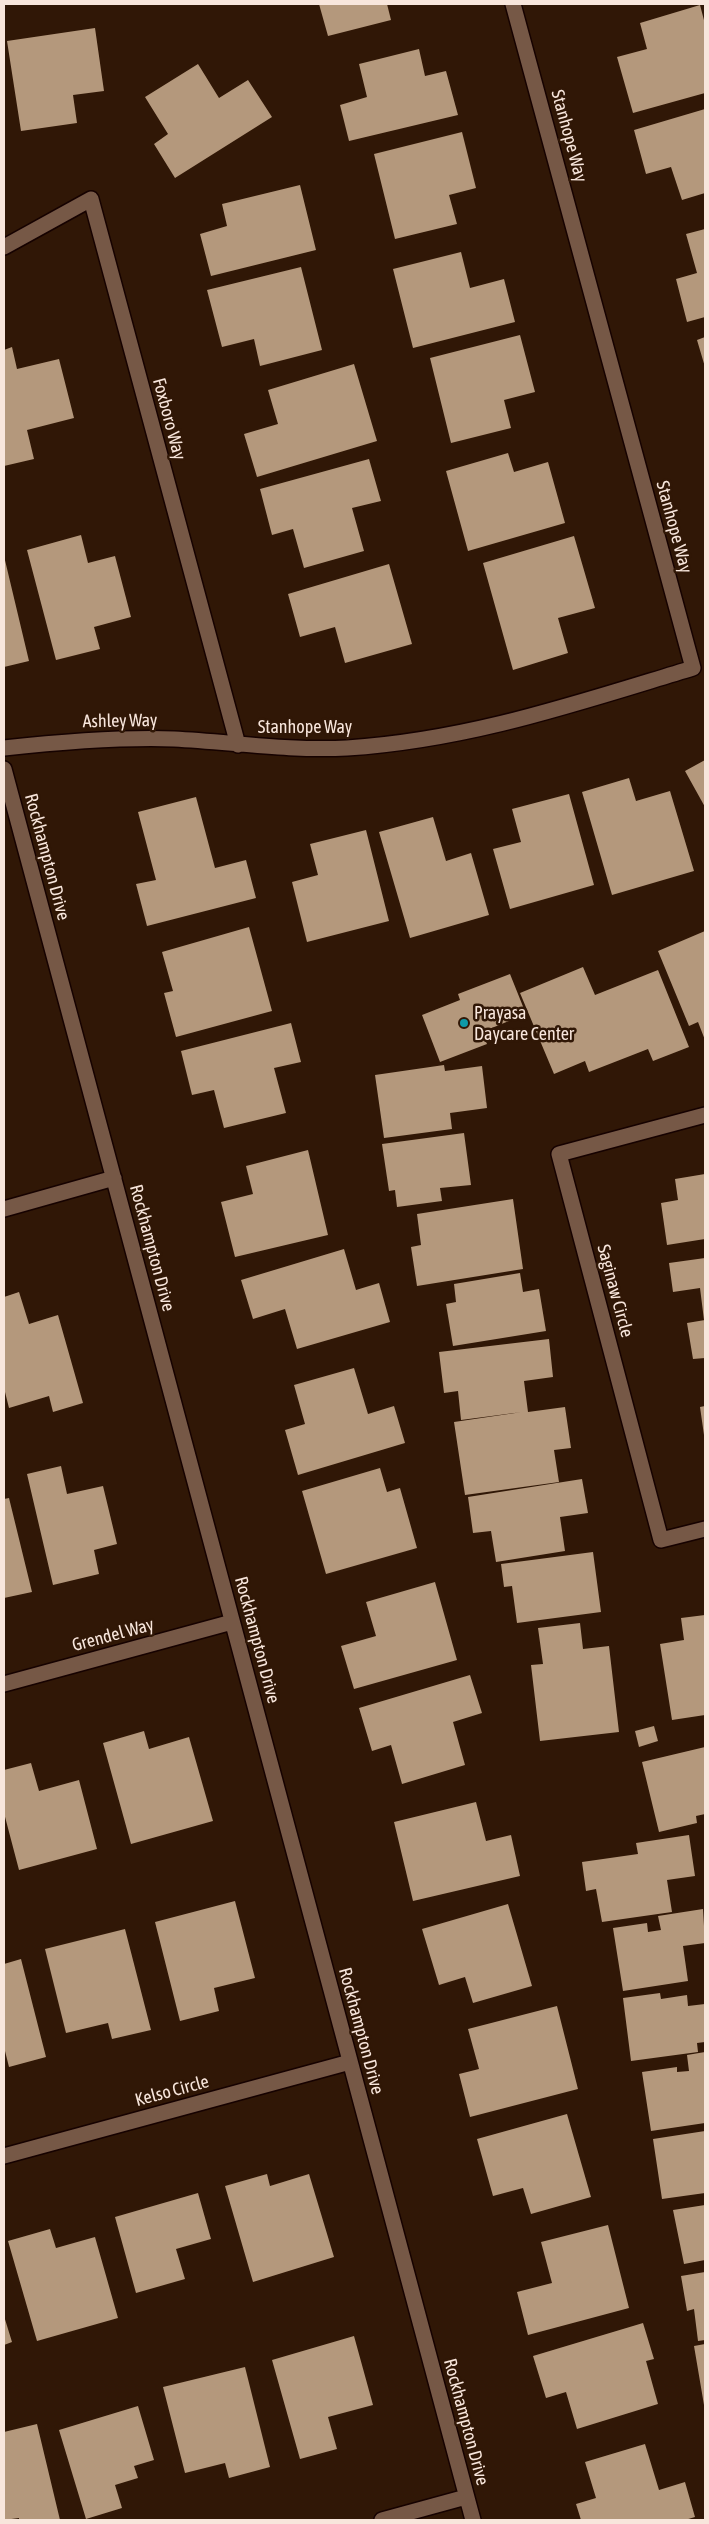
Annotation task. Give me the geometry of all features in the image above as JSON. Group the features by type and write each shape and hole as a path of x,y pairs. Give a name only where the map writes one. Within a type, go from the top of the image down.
{"street":[{"name":"Stanhope Way","path":"238,745 347,748 432,739 517,722 693,668 513,4"},
{"name":"Foxboro Way","path":"4,247 91,199 238,745"},
{"name":"Ashley Way","path":"4,748 84,739 174,739 238,745"},
{"name":"Rockhampton Drive","path":"4,769 473,2520"},
{"name":"Saginaw Circle","path":"705,1115 559,1154 661,1540 705,1529"},
{"path":"4,1209 114,1178"},
{"name":"Grendel Way","path":"4,1684 232,1622"},
{"name":"Kelso Circle","path":"4,2156 350,2062"},
{"path":"382,2520 466,2497"}],"building":[{"path":"319,4 387,4 391,20 328,36"},
{"path":"700,5 705,24 705,93 633,113 617,57 647,49 640,23"},
{"path":"95,28 104,91 73,95 77,123 21,131 7,41"},
{"path":"419,49 425,76 446,71 458,115 349,141 340,105 367,97 359,64"},
{"path":"198,64 219,98 248,80 272,117 175,178 154,144 168,134 145,97"},
{"path":"705,109 705,193 682,200 671,167 646,174 634,130"},
{"path":"462,132 476,188 449,195 457,224 395,239 374,154"},
{"path":"300,185 316,250 211,276 200,234 227,226 222,204"},
{"path":"705,229 705,317 687,322 676,279 697,273 686,234"},
{"path":"461,252 470,288 504,279 515,322 413,348 393,269"},
{"path":"301,267 322,350 260,366 254,339 222,347 207,290"},
{"path":"520,335 535,392 504,400 511,428 451,443 430,358"},
{"path":"705,337 705,367 697,340"},
{"path":"12,347 17,369 59,359 74,418 27,430 34,459 4,466 4,350"},
{"path":"354,364 377,441 257,477 244,434 278,424 268,390"},
{"path":"508,453 514,472 548,462 565,523 468,551 446,471"},
{"path":"369,459 381,501 352,508 364,551 304,568 293,529 272,535 260,489"},
{"path":"81,535 88,563 115,556 131,617 94,627 100,649 56,660 27,550"},
{"path":"574,536 595,608 558,618 568,653 513,670 483,563"},
{"path":"4,556 29,661 4,667"},
{"path":"389,564 412,644 345,663 335,627 300,637 288,594"},
{"path":"705,760 705,807 685,771"},
{"path":"629,778 636,801 670,791 694,871 612,895 582,792"},
{"path":"569,794 594,885 510,909 493,849 521,842 512,809"},
{"path":"196,797 215,868 246,860 256,898 147,926 136,884 156,880 138,812"},
{"path":"433,817 446,861 471,853 489,915 410,938 379,832"},
{"path":"366,830 389,921 307,942 292,882 318,875 310,844"},
{"path":"249,927 272,1011 176,1037 164,993 173,991 162,952"},
{"path":"705,931 705,1040 698,1022 689,1026 658,951"},
{"path":"583,967 595,995 658,970 689,1047 653,1061 648,1049 589,1072 585,1061 554,1074 520,993"},
{"name":"Prayasa Daycare Center","path":"510,974 526,1014 482,1032 487,1044 440,1062 422,1015 460,1000 458,994"},
{"path":"291,1023 301,1062 274,1068 286,1113 224,1128 214,1090 192,1095 181,1051"},
{"path":"444,1065 445,1071 482,1066 487,1108 450,1113 452,1129 384,1138 375,1075"},
{"path":"464,1133 471,1185 440,1188 442,1201 397,1207 395,1190 389,1191 382,1144"},
{"path":"308,1150 328,1235 235,1257 221,1202 253,1194 246,1166"},
{"path":"705,1174 705,1239 667,1245 661,1203 678,1200 675,1179"},
{"path":"513,1199 523,1269 417,1286 411,1247 421,1245 417,1214"},
{"path":"344,1249 356,1290 379,1283 390,1322 297,1349 285,1309 253,1319 241,1280"},
{"path":"705,1258 704,1320 700,1288 673,1292 669,1263"},
{"path":"520,1273 523,1292 539,1289 546,1331 453,1346 446,1304 456,1302 454,1284"},
{"path":"19,1292 29,1324 58,1315 83,1403 53,1412 49,1396 9,1408 4,1388 4,1297"},
{"path":"705,1320 705,1358 693,1359 687,1323"},
{"path":"549,1339 553,1377 524,1381 528,1412 565,1407 571,1448 554,1450 559,1482 465,1495 454,1422 522,1412 461,1420 458,1391 444,1393 439,1352"},
{"path":"354,1368 368,1414 394,1406 405,1443 298,1475 285,1430 305,1424 294,1385"},
{"path":"705,1406 705,1435 704,1435 700,1407"},
{"path":"61,1466 67,1494 103,1486 117,1544 94,1550 99,1574 53,1585 27,1474"},
{"path":"380,1468 387,1492 400,1488 417,1548 326,1574 302,1491"},
{"path":"582,1479 588,1513 560,1517 565,1551 496,1562 491,1531 473,1533 468,1497"},
{"path":"9,1498 32,1592 4,1598 4,1499"},
{"path":"593,1552 601,1612 517,1623 512,1586 504,1587 501,1564"},
{"path":"435,1582 457,1660 354,1689 341,1646 376,1636 366,1602"},
{"path":"705,1615 705,1715 672,1720 660,1644 684,1640 681,1618"},
{"path":"580,1623 583,1649 609,1646 619,1732 540,1741 531,1665 543,1664 538,1628"},
{"path":"470,1675 482,1713 453,1722 465,1765 402,1784 391,1745 372,1751 359,1708"},
{"path":"654,1726 658,1741 639,1747 635,1731"},
{"path":"144,1731 149,1749 189,1737 213,1821 131,1844 103,1743"},
{"path":"705,1747 705,1814 696,1816 697,1823 659,1832 642,1762"},
{"path":"31,1763 39,1791 79,1780 97,1849 19,1870 4,1813 4,1770"},
{"path":"476,1802 486,1841 511,1835 520,1876 413,1901 394,1822"},
{"path":"689,1835 695,1876 667,1880 672,1912 602,1922 596,1889 586,1891 582,1862 638,1854 636,1843"},
{"path":"235,1901 255,1978 214,1988 219,2011 180,2021 155,1922"},
{"path":"508,1904 532,1986 473,2003 465,1977 439,1985 422,1929"},
{"path":"703,1909 705,1943 683,1946 688,1981 623,1991 613,1928 647,1923 648,1932 661,1930 658,1916"},
{"path":"125,1929 151,2030 112,2039 108,2023 66,2033 45,1949"},
{"path":"21,1959 46,2057 9,2067 4,2047 4,1964"},
{"path":"660,1993 661,1999 687,1995 688,2006 705,2004 705,2042 697,2043 698,2052 631,2061 623,1998"},
{"path":"557,2006 578,2089 470,2117 459,2074 479,2069 468,2029"},
{"path":"705,2052 705,2123 651,2131 642,2072 677,2067 677,2072 689,2071 687,2055"},
{"path":"567,2114 591,2197 531,2214 523,2188 493,2196 477,2139"},
{"path":"705,2131 705,2193 662,2199 653,2139"},
{"path":"267,2174 270,2186 309,2174 334,2257 253,2282 225,2186"},
{"path":"198,2193 211,2239 176,2249 185,2279 136,2293 115,2217"},
{"path":"705,2205 705,2260 684,2264 673,2210"},
{"path":"608,2225 629,2308 528,2335 517,2292 552,2283 541,2242"},
{"path":"50,2229 56,2248 95,2237 118,2318 37,2341 8,2241"},
{"path":"705,2272 705,2340 698,2341 694,2309 687,2311 681,2276"},
{"path":"4,2316 12,2342 4,2345"},
{"path":"643,2323 654,2359 646,2361 658,2404 577,2429 566,2392 546,2398 533,2356"},
{"path":"354,2336 373,2405 328,2417 337,2449 300,2459 272,2360"},
{"path":"705,2344 705,2405 704,2405 694,2346"},
{"path":"245,2367 270,2467 229,2478 225,2463 185,2473 163,2387"},
{"path":"138,2406 154,2460 134,2466 138,2478 115,2485 122,2508 86,2519 59,2430"},
{"path":"37,2424 60,2520 19,2520 19,2518 4,2520 4,2432"},
{"path":"645,2444 659,2490 685,2482 695,2517 685,2520 581,2520 576,2504 596,2498 585,2462"}],"place":[{"name":"Prayasa Daycare Center","path":"464,1023"}]}
